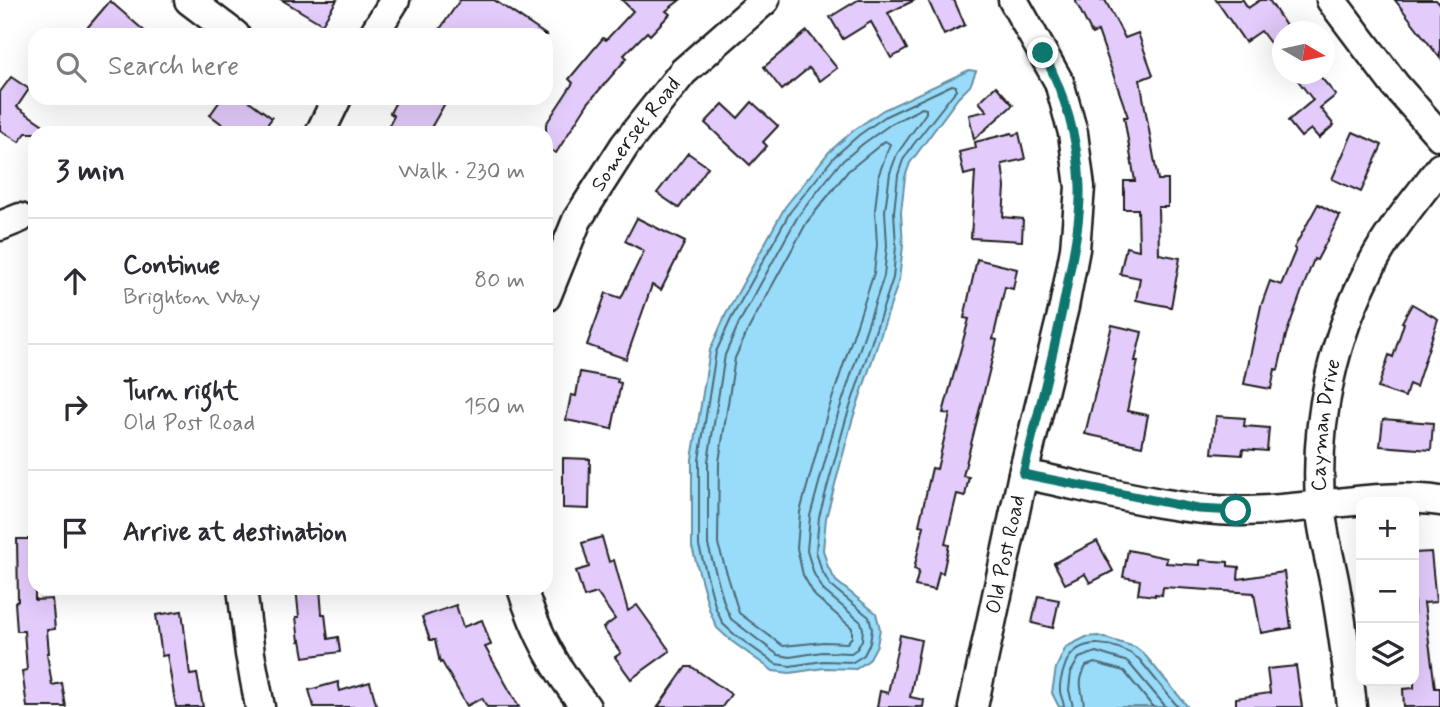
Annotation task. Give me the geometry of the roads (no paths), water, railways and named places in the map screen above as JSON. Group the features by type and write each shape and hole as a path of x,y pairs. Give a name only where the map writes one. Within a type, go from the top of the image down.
{"street":[{"path":"189,0 226,28"},
{"path":"377,28 395,0"},
{"name":"Somerset Road","path":"553,280 577,220 625,145 683,72 765,0"},
{"name":"Old Post Road","path":"973,707 1023,474 1066,295 1080,187 1073,133 1059,82 1013,0"},
{"path":"1331,0 1395,85 1440,135"},
{"path":"324,126 334,105"},
{"name":"Cayman Drive","path":"1352,707 1345,642 1320,503 1323,404 1338,347 1372,264 1398,223 1440,169"},
{"path":"1023,474 1198,509 1265,511 1320,503 1385,499 1440,502"},
{"path":"243,595 253,678 260,707"},
{"path":"524,595 536,628 551,656 586,707"}],"water":[{"path":"969,70 976,71 970,86 910,163 905,177 899,280 852,421 826,518 823,550 828,567 836,581 876,613 880,629 877,645 869,660 856,669 824,668 790,673 773,671 717,628 692,547 692,459 710,350 725,316 785,207 829,152 883,110"},
{"path":"1098,636 1135,647 1144,654 1188,707 1059,707 1052,693 1056,668 1066,647 1086,637"}]}
